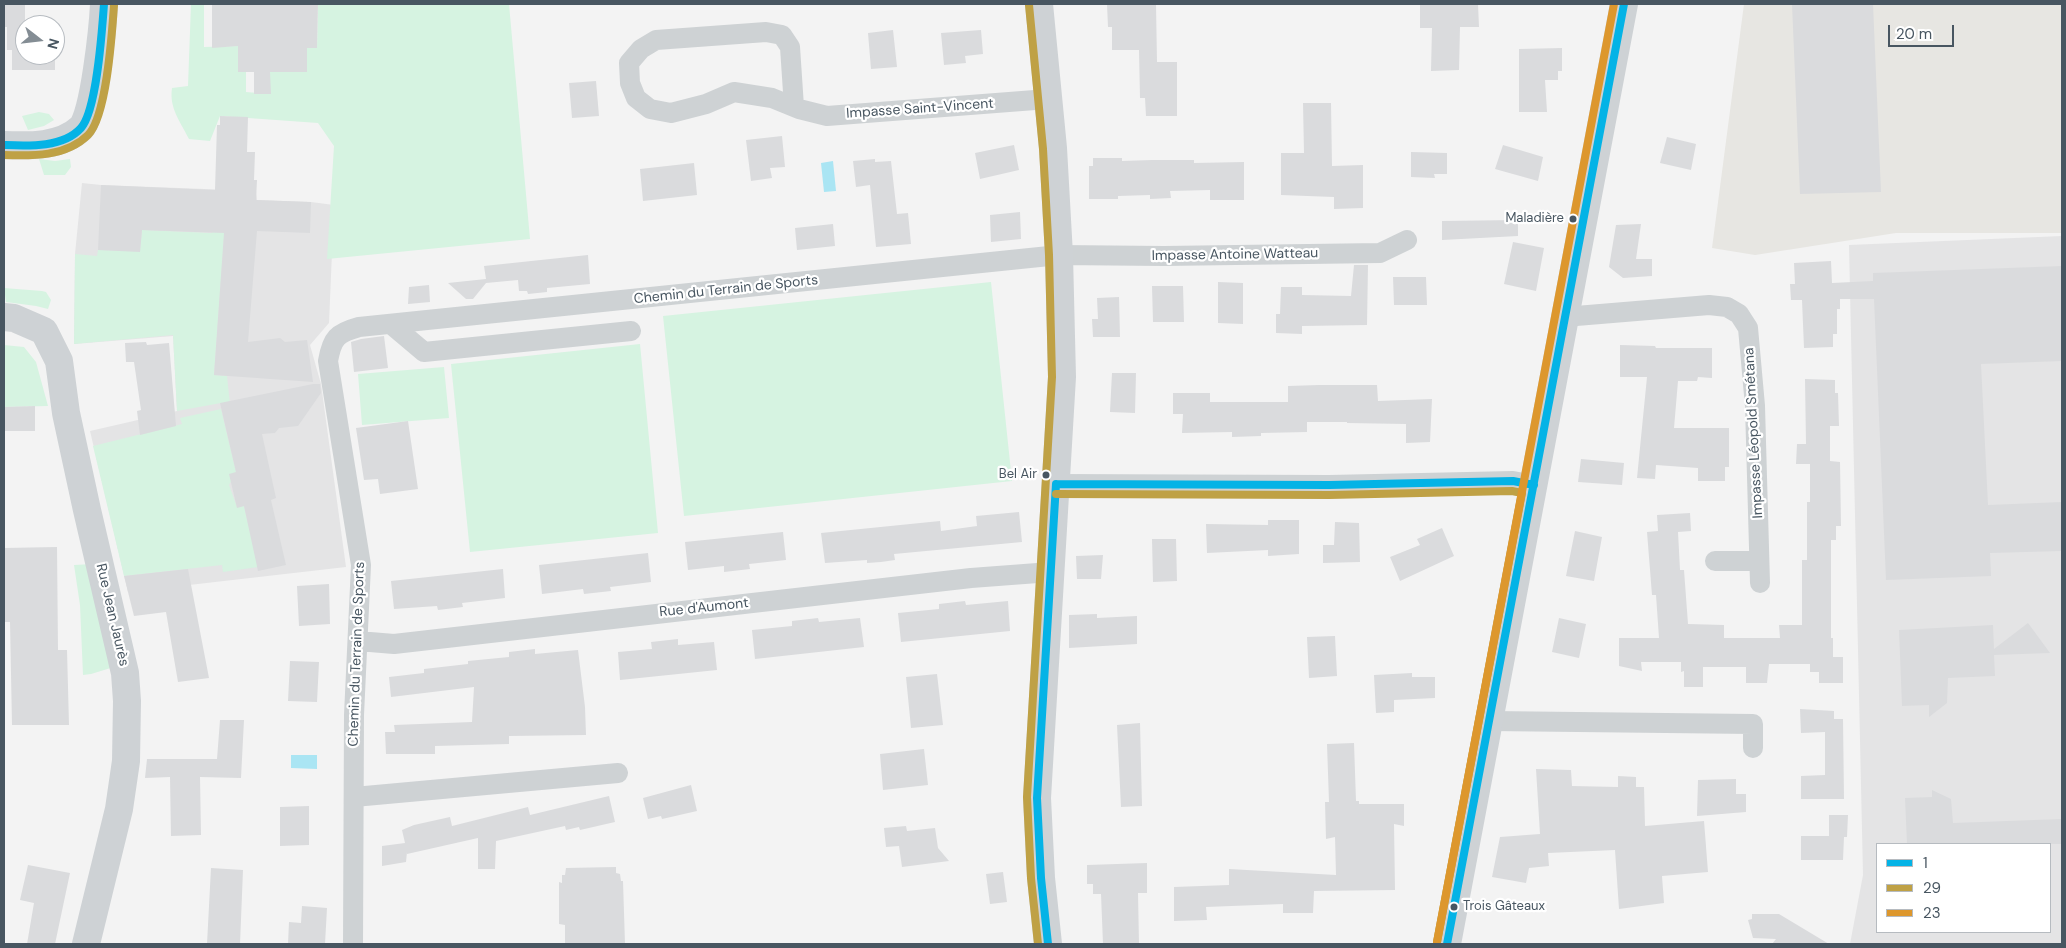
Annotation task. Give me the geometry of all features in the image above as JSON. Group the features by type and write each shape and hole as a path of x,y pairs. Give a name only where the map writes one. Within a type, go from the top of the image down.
{"street":[{"path":"4,145 41,146 68,137 82,128 90,108 104,4"},
{"path":"1039,4 1060,255 1062,377 1037,798 1040,878 1048,944"},
{"path":"1447,944 1624,4"},
{"name":"Impasse Saint-Vincent","path":"794,107 790,47 782,35 766,32 656,40 641,49 629,63 630,83 636,98 650,109 671,112 706,104 734,92 772,98 794,107 827,116 1048,99"},
{"name":"Impasse Antoine Watteau","path":"1060,255 1380,253 1407,240"},
{"name":"Chemin du Terrain de Sports","path":"353,944 354,715 361,565 328,361 331,346 341,332 359,327 1060,255"},
{"name":"Impasse Léopold Smétana","path":"1564,317 1709,305 1727,307 1739,314 1748,328 1755,406 1760,582"},
{"name":"Rue Jean Jaurès","path":"4,317 14,318 44,331 59,361 66,413 125,673 127,701 126,760 119,809 86,944"},
{"path":"392,325 424,352 630,331"},
{"path":"1056,484 1330,485 1513,482 1534,485"},
{"path":"1715,561 1759,561"},
{"name":"Rue d'Aumont","path":"358,641 394,644 971,578 1051,572"},
{"path":"1490,720 1753,724 1753,748"},
{"path":"354,798 618,773"}],"shaded area":[{"path":"1744,4 2062,4 2062,233 1896,233 1755,255 1712,248"},
{"path":"82,183 256,191 257,200 311,202 334,205 329,323 310,345 321,384 346,567 128,592 90,431 177,411 173,336 74,344 75,254"},
{"path":"2062,236 2062,944 1850,944 1863,875 1849,245"}],"green space":[{"path":"191,4 204,4 204,47 238,46 238,71 246,72 246,92 270,94 270,72 307,72 307,48 317,48 318,4 509,4 530,239 327,259 334,146 318,123 220,116 210,141 189,139 172,102 172,88 188,86"},
{"path":"39,112 49,114 54,120 44,126 28,130 22,116"},
{"path":"39,159 55,161 70,159 71,167 65,175 44,175"},
{"path":"225,225 214,375 227,376 230,404 221,403 177,411 173,335 74,344 75,254 97,256 98,250 140,251 142,230 211,233"},
{"path":"991,282 1012,481 684,516 663,316"},
{"path":"4,288 46,292 51,300 48,309 6,302"},
{"path":"640,344 658,533 470,552 451,364"},
{"path":"4,345 24,347 36,362 48,406 4,407"},
{"path":"444,367 449,418 362,425 358,374"},
{"path":"221,409 236,472 229,485 237,507 244,506 258,567 223,572 222,565 124,576 93,446 182,424 180,418"},
{"path":"93,564 117,666 83,675 80,605 74,565"}],"water":[{"path":"833,161 836,191 824,192 821,163"},
{"path":"291,755 317,755 317,769 291,768"}],"building":[{"path":"4,4 25,4 25,15 15,15 15,65 55,65 55,70 12,70 12,50 7,50 7,27 4,27"},
{"path":"212,4 318,4 317,48 307,48 307,72 270,72 271,94 254,94 254,72 238,72 238,46 212,48"},
{"path":"1107,4 1156,4 1157,62 1177,62 1177,116 1146,116 1145,98 1140,98 1139,50 1112,50 1112,27 1108,27"},
{"path":"1420,4 1478,4 1479,27 1460,27 1459,70 1431,71 1432,28 1420,28"},
{"path":"1792,4 1873,4 1881,192 1800,194"},
{"path":"893,30 897,67 871,69 868,33"},
{"path":"981,30 983,54 965,56 966,63 944,65 941,33"},
{"path":"1562,48 1562,71 1558,71 1558,80 1545,80 1547,112 1519,112 1519,49"},
{"path":"596,81 599,116 572,118 569,83"},
{"path":"1303,103 1331,103 1332,166 1363,165 1363,208 1334,209 1334,197 1281,195 1281,153 1304,153"},
{"path":"220,116 248,117 247,152 255,152 254,180 257,180 256,200 311,202 310,233 257,231 248,342 280,338 285,342 307,340 313,382 214,375 224,233 142,230 140,252 98,250 101,185 215,190 217,125 220,125"},
{"path":"782,136 785,167 770,168 772,178 751,181 746,140"},
{"path":"1667,137 1696,144 1691,170 1660,163"},
{"path":"1014,145 1019,170 980,179 975,153"},
{"path":"1503,145 1543,157 1538,181 1495,169"},
{"path":"1411,152 1447,153 1447,174 1434,174 1435,178 1411,177"},
{"path":"1093,158 1122,158 1122,161 1194,160 1194,163 1244,162 1244,200 1210,200 1210,190 1170,191 1171,198 1150,199 1150,195 1118,196 1118,199 1089,199 1089,166 1093,166"},
{"path":"875,159 875,162 891,161 897,214 908,213 911,244 876,247 870,185 856,187 853,161"},
{"path":"694,163 697,195 643,201 640,169"},
{"path":"1020,212 1021,239 991,242 990,215"},
{"path":"1518,220 1518,236 1442,240 1442,221"},
{"path":"833,224 835,246 797,250 795,228"},
{"path":"1641,224 1636,259 1652,259 1652,276 1623,278 1609,267 1616,225"},
{"path":"1513,242 1544,248 1536,291 1504,284"},
{"path":"588,255 590,284 547,288 547,292 528,294 527,291 519,291 518,280 486,283 473,299 466,299 448,283 486,279 484,266"},
{"path":"1831,261 1832,283 1873,281 1873,273 2062,266 2062,361 1981,364 1988,505 2062,502 2062,551 1990,553 1991,576 1886,580 1874,299 1840,299 1840,309 1837,309 1837,334 1833,334 1833,347 1804,348 1802,300 1791,300 1790,284 1795,284 1794,263"},
{"path":"1354,265 1368,265 1367,325 1302,326 1302,334 1276,333 1276,314 1280,314 1281,287 1302,287 1302,295 1351,296"},
{"path":"1393,277 1426,277 1427,305 1394,305"},
{"path":"1218,282 1243,283 1243,324 1218,323"},
{"path":"429,285 430,302 408,304 409,287"},
{"path":"1152,286 1183,286 1184,322 1153,322"},
{"path":"1119,297 1120,337 1093,337 1092,319 1098,319 1097,298"},
{"path":"384,336 388,368 354,372 351,342"},
{"path":"146,342 147,345 169,343 176,426 140,435 137,411 141,410 134,362 126,362 125,343"},
{"path":"1620,345 1655,346 1656,348 1712,348 1712,378 1698,377 1697,381 1678,381 1674,428 1729,428 1729,467 1725,467 1725,481 1698,481 1698,468 1656,465 1655,479 1637,478 1647,377 1620,377"},
{"path":"1112,373 1136,373 1135,413 1110,412"},
{"path":"1805,379 1835,380 1835,393 1838,393 1839,426 1830,426 1830,461 1840,462 1841,526 1836,526 1836,540 1831,540 1831,638 1833,638 1833,657 1843,657 1843,683 1819,683 1819,672 1810,672 1810,664 1769,664 1767,683 1746,683 1746,667 1703,667 1703,687 1684,687 1684,671 1681,672 1681,662 1641,662 1642,671 1619,666 1619,638 1659,638 1656,595 1652,595 1647,532 1658,531 1657,515 1690,513 1691,531 1678,532 1680,570 1684,570 1688,624 1724,625 1724,638 1780,638 1779,625 1802,625 1802,560 1807,560 1807,502 1810,502 1810,464 1796,464 1797,444 1806,444"},
{"path":"320,384 321,393 298,426 279,428 275,433 262,434 276,498 271,500 286,565 258,571 244,506 237,508 229,474 236,472 220,403"},
{"path":"1377,385 1378,401 1432,399 1430,442 1406,443 1406,424 1307,422 1307,432 1261,433 1261,436 1232,437 1232,432 1182,433 1183,414 1173,414 1173,393 1210,393 1210,402 1288,402 1288,386"},
{"path":"35,406 35,431 4,431 4,407"},
{"path":"408,421 418,489 380,494 378,479 364,480 356,428"},
{"path":"1581,459 1624,463 1622,485 1578,482"},
{"path":"1019,512 1022,542 894,554 895,560 881,562 867,563 867,560 825,563 821,533 940,521 941,531 977,526 976,516"},
{"path":"1268,520 1299,520 1299,554 1268,556 1268,550 1207,553 1206,524 1268,525"},
{"path":"1335,522 1359,523 1360,562 1323,563 1323,545 1334,545"},
{"path":"1442,528 1454,556 1400,581 1390,557 1420,545 1417,539"},
{"path":"1575,531 1602,537 1594,581 1566,576"},
{"path":"783,532 786,560 749,564 750,569 724,572 724,566 688,570 685,542"},
{"path":"1152,539 1176,539 1177,581 1153,582"},
{"path":"57,547 58,650 67,650 69,725 12,725 10,622 4,622 4,548"},
{"path":"648,553 651,582 610,587 611,591 584,594 583,589 542,594 539,565"},
{"path":"1103,555 1101,579 1077,579 1076,556"},
{"path":"188,569 209,678 178,682 166,612 134,616 124,576"},
{"path":"503,569 505,598 462,603 463,607 438,610 437,606 394,609 391,581"},
{"path":"329,584 330,624 299,626 297,586"},
{"path":"965,601 966,605 1008,601 1010,631 901,642 898,613 939,609 939,604"},
{"path":"1097,614 1097,618 1137,616 1137,644 1069,648 1069,615"},
{"path":"818,618 819,622 860,618 864,647 755,659 752,630 792,626 792,621"},
{"path":"1559,618 1586,624 1579,658 1552,652"},
{"path":"2028,623 2050,653 1994,655 1995,676 1948,678 1947,703 1929,717 1929,705 1902,706 1899,630 1993,625 1994,649"},
{"path":"1335,636 1337,676 1309,678 1307,637"},
{"path":"678,639 678,645 714,642 717,670 620,680 618,652 652,649 651,642"},
{"path":"535,649 535,654 578,650 585,707 586,735 509,736 509,744 435,746 435,754 386,754 385,732 395,732 394,725 472,722 474,687 391,697 389,677 424,673 424,669 468,664 468,661 509,657 509,652"},
{"path":"290,661 319,662 317,702 288,701"},
{"path":"1412,673 1412,677 1435,677 1435,698 1394,700 1394,712 1376,713 1374,675"},
{"path":"937,674 943,725 911,728 906,677"},
{"path":"1800,709 1834,711 1834,719 1843,719 1844,799 1801,799 1801,776 1825,775 1825,732 1801,733"},
{"path":"220,720 244,720 241,778 200,777 201,835 171,836 170,777 145,778 147,759 217,759"},
{"path":"1140,723 1142,806 1121,807 1117,725"},
{"path":"1354,743 1356,801 1359,801 1359,804 1404,804 1404,826 1394,824 1395,890 1314,891 1313,913 1283,913 1283,904 1206,907 1207,920 1174,921 1174,887 1229,885 1229,869 1336,875 1335,837 1326,839 1325,802 1329,802 1327,744"},
{"path":"924,749 928,785 883,790 880,754"},
{"path":"1536,769 1571,770 1572,786 1618,787 1618,776 1636,777 1636,787 1644,787 1645,826 1704,821 1708,872 1662,876 1664,903 1619,909 1615,850 1548,853 1549,866 1529,868 1526,883 1492,877 1500,837 1540,834"},
{"path":"1736,779 1736,794 1746,794 1746,812 1697,816 1698,780"},
{"path":"691,785 697,811 662,819 661,816 648,819 643,798"},
{"path":"1932,790 1951,799 1953,823 2062,819 2062,844 1907,843 1905,798 1932,797"},
{"path":"609,796 615,822 580,830 579,827 566,830 565,826 496,841 495,869 478,869 478,838 407,854 407,852 406,862 382,866 382,846 405,843 402,830 414,825 450,817 452,826 528,807 530,815"},
{"path":"309,806 309,845 280,846 280,807"},
{"path":"1829,815 1848,815 1847,837 1844,837 1843,860 1801,860 1801,836 1829,836"},
{"path":"906,826 907,831 935,828 938,848 949,861 902,867 899,846 886,847 884,828"},
{"path":"1147,863 1147,893 1138,893 1139,944 1103,944 1101,894 1093,894 1093,884 1087,884 1087,865"},
{"path":"28,865 70,873 55,944 27,944 34,903 20,900"},
{"path":"616,867 616,873 620,874 621,881 623,881 625,944 565,944 565,925 559,924 559,882 562,883 562,875 565,875 566,868"},
{"path":"211,868 243,870 240,944 207,944"},
{"path":"1003,872 1007,902 990,904 986,874"},
{"path":"302,906 327,908 325,944 288,944 289,922 301,923"},
{"path":"1752,914 1779,914 1829,944 1772,944 1776,939 1753,938 1748,920 1752,919"}],"transit line":[{"name":"1","path":"4,145 34,145 55,142 74,135 81,128 91,105 95,88 104,4"},
{"name":"23","path":"1437,942 1614,4"},
{"name":"1","path":"1447,944 1624,4"},
{"name":"29","path":"4,155 48,154 70,148 88,135 100,111 104,93 114,5"},
{"name":"29","path":"1029,5 1043,149 1049,255 1052,377 1027,797 1031,878 1038,944"},
{"name":"1","path":"1056,484 1329,485 1513,481 1534,485"},
{"name":"1","path":"1048,944 1041,878 1037,798 1056,484"},
{"name":"29","path":"1056,494 1329,495 1512,491 1522,493 1437,942"}],"place":[{"name":"Maladière","path":"1573,219"},
{"name":"Bel Air","path":"1046,475"},
{"name":"Trois Gâteaux","path":"1454,907"}]}
